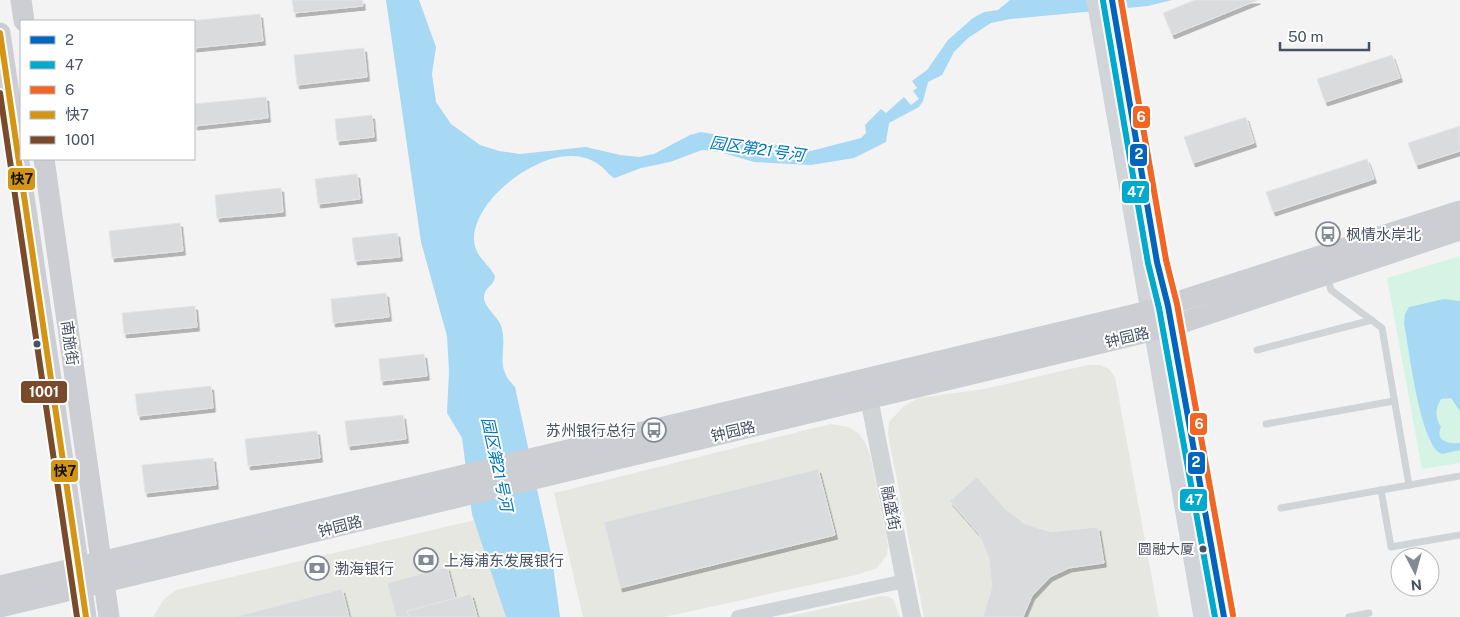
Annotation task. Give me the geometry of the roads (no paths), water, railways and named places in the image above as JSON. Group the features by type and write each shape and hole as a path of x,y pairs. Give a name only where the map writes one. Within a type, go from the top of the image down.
{"main road":[{"path":"21,0 24,20"},
{"path":"1105,6 1157,262 1160,319 1203,617"},
{"name":"南施街","path":"0,32 86,617"},
{"name":"南施街","path":"44,160 109,617"},
{"name":"钟园路","path":"0,586 100,562 460,486 1160,319 1460,211"},
{"name":"钟园路","path":"540,467 869,398 1326,274 1460,230"},
{"path":"1160,319 1224,617"},
{"name":"钟园路","path":"0,607 104,583 460,486"}],"street":[{"name":"融盛街","path":"869,398 912,617"},
{"path":"738,617 905,581"}],"lane":[{"path":"1326,274 1332,290 1382,328 1409,485"},
{"path":"1257,350 1372,320"},
{"path":"1266,424 1394,401"},
{"path":"1282,508 1460,476"},
{"path":"1381,490 1391,547 1460,535"},
{"path":"1349,617 1369,613"}],"water":[{"name":"园区第21号河","path":"386,0 419,0 436,47 432,74 436,102 451,124 480,145 499,151 520,154 586,147 620,155 639,157 654,154 690,135 701,132 811,151 861,138 866,133 865,125 881,109 886,113 904,97 911,105 919,99 913,91 917,88 912,81 927,70 948,40 973,18 984,12 998,10 1010,0 1172,0 1148,6 1010,19 991,23 968,38 954,52 942,75 928,82 923,101 919,107 889,123 886,142 854,158 811,165 754,162 720,152 702,150 670,162 641,168 615,178 600,165 585,158 572,156 557,157 524,171 508,183 484,210 476,225 474,240 479,255 495,276 495,279 486,290 484,300 502,329 503,366 509,380 515,387 552,558 560,617 506,617 472,514 462,438 447,413 449,371 447,336 421,242"},
{"path":"1444,299 1460,301 1460,411 1451,398 1441,399 1437,409 1437,417 1441,427 1441,438 1447,442 1460,443 1460,450 1442,454 1434,447 1427,434 1412,373 1404,324 1405,314 1409,307"}],"place":[{"name":"枫情水岸北","path":"1328,234"},
{"name":"苏州银行总行","path":"654,430"},
{"name":"圆融大厦","path":"1203,549"},
{"name":"上海浦东发展银行","path":"426,560"},
{"name":"渤海银行","path":"317,568"}]}
